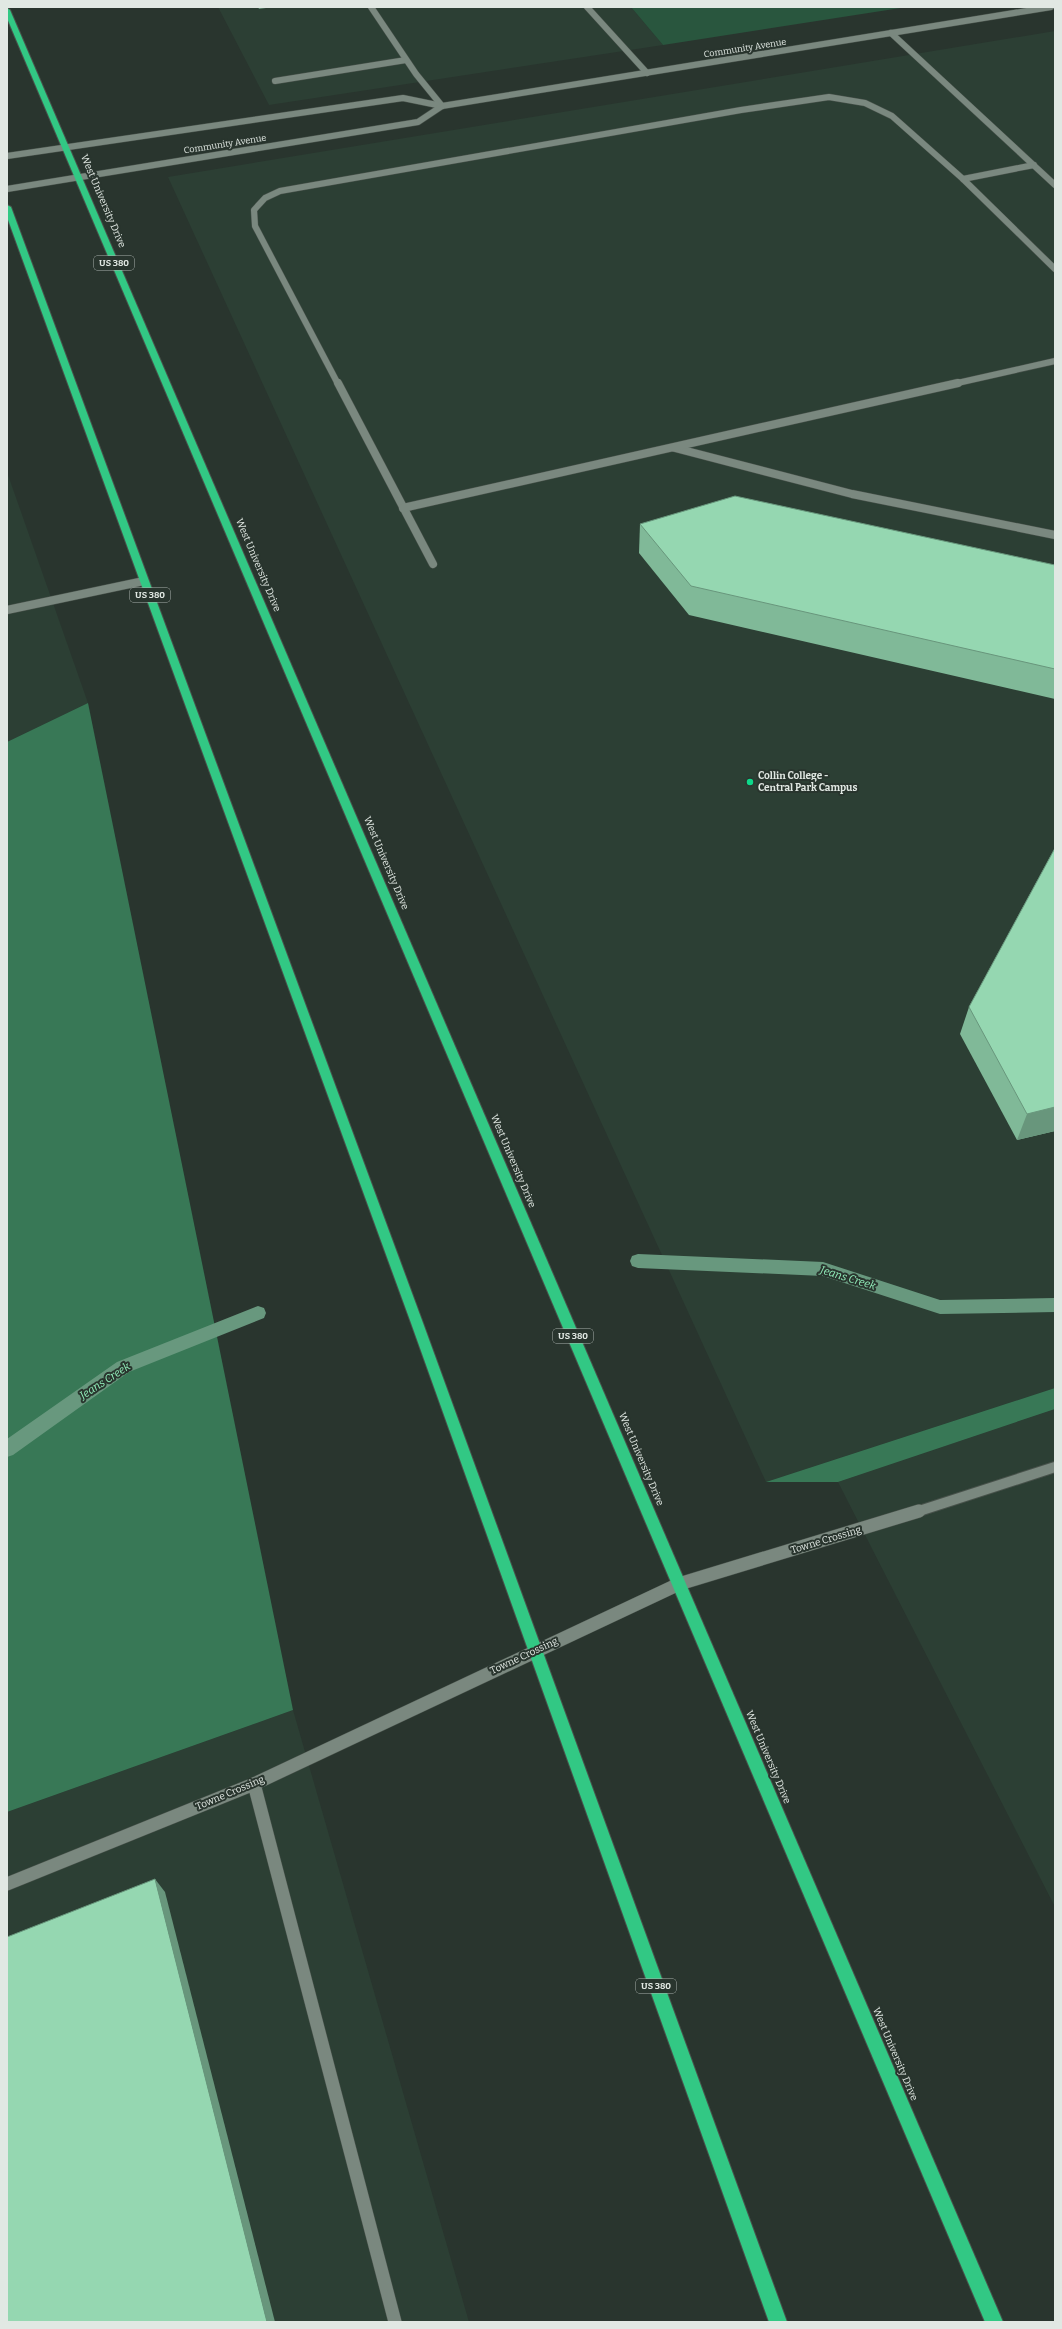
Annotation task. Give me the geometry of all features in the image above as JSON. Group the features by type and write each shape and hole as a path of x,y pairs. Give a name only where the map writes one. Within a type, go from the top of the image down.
{"highway":[{"name":"West University Drive","path":"7,10 64,148 994,2322"},
{"name":"US 380","path":"7,207 418,1323 778,2322"}],"street":[{"path":"371,7 406,60 442,106"},
{"path":"587,7 647,73"},
{"name":"Community Avenue","path":"7,156 403,98 442,106 1051,7"},
{"path":"891,33 1055,185"},
{"path":"275,81 406,60"},
{"path":"433,564 255,226 254,210 264,198 280,191 331,180 734,111 830,97 865,104 892,116 963,180 1055,269"},
{"name":"Community Avenue","path":"7,189 77,176 418,122 442,106"},
{"path":"963,180 1034,165"},
{"path":"403,508 1055,361"},
{"path":"673,447 852,494 1055,535"},
{"path":"7,610 144,581"},
{"name":"Towne Crossing","path":"7,1884 254,1784 679,1584 934,1507 1055,1467"},
{"path":"254,1784 394,2322"}],"shaded area":[{"path":"218,7 631,7 663,45 269,105"},
{"name":"Collin College - Central Park Campus","path":"1055,31 1055,1388 766,1482 168,177"},
{"path":"7,472 88,703 7,742"},
{"path":"1055,1409 1055,1907 838,1482"},
{"path":"293,1710 469,2322 7,2322 7,1812"}],"green space":[{"path":"631,7 907,7 663,45"},
{"path":"88,703 293,1710 7,1812 7,742"},
{"path":"1055,1388 1055,1409 838,1482 766,1482"}],"building":[{"path":"735,496 1055,565 1055,669 691,586 640,524"},
{"path":"1055,848 1055,1107 1027,1114 969,1007"},
{"path":"155,1879 267,2322 7,2322 7,1937"}],"waterway":[{"name":"Jeans Creek","path":"638,1261 823,1269 940,1307 1055,1305"},
{"name":"Jeans Creek","path":"7,1449 123,1367 258,1313"}],"place":[{"name":"Collin College - Central Park Campus","path":"750,782"}]}
